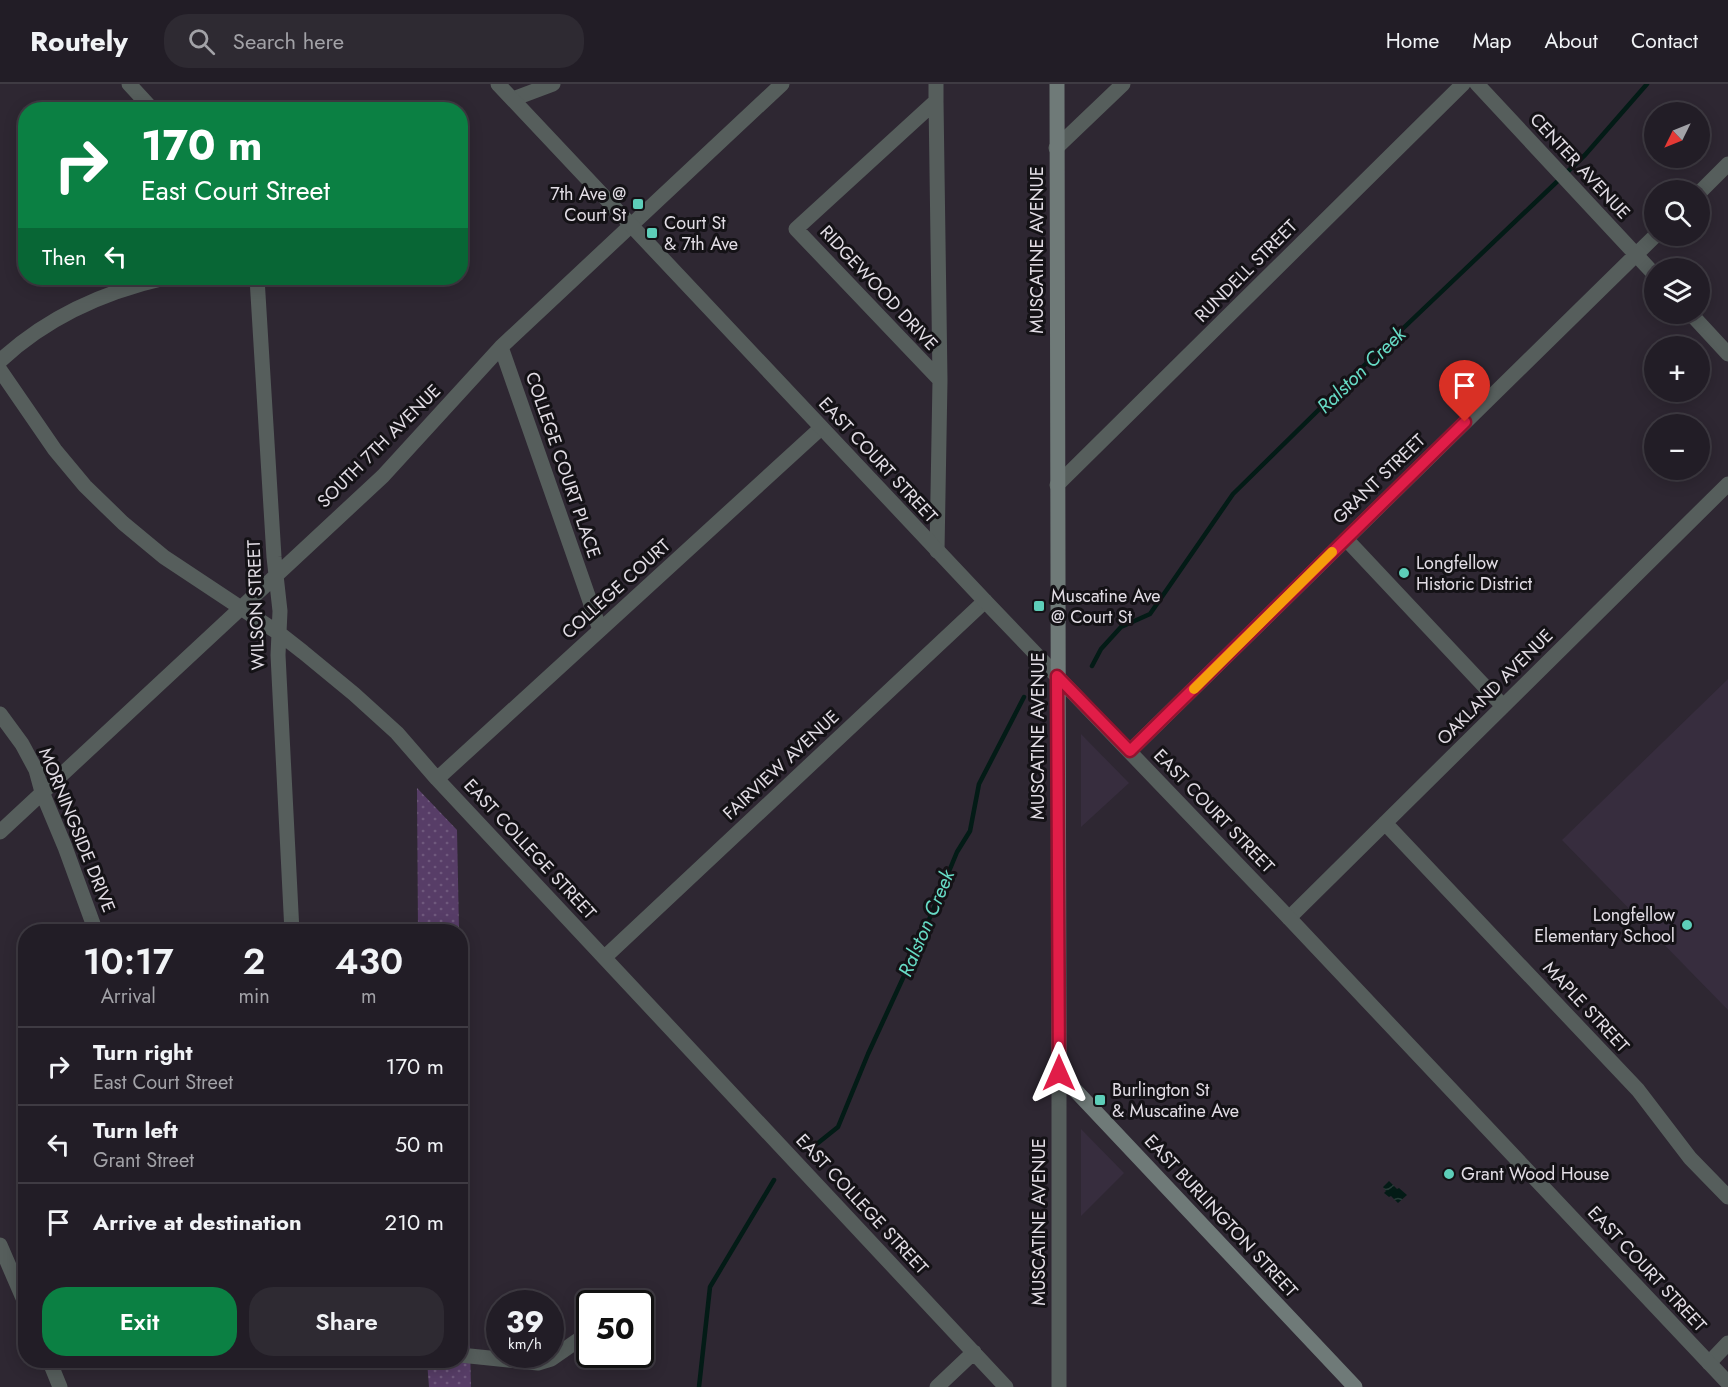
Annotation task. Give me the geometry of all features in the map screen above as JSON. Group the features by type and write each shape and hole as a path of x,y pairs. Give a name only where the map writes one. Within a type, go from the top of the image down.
{"main road":[{"name":"MUSCATINE AVENUE","path":"1057,84 1059,1073"},
{"name":"EAST BURLINGTON STREET","path":"1059,1073 1355,1387"}],"street":[{"path":"129,84 146,102"},
{"name":"EAST COURT STREET","path":"498,84 937,551 1289,918 1728,1383"},
{"path":"513,99 553,84"},
{"name":"SOUTH 7TH AVENUE","path":"0,832 383,476 501,347 782,84"},
{"name":"RIDGEWOOD DRIVE","path":"936,84 939,381 937,551"},
{"path":"1056,148 1123,84"},
{"name":"RUNDELL STREET","path":"1057,485 1463,84"},
{"name":"CENTER AVENUE","path":"1477,84 1644,263"},
{"name":"RIDGEWOOD DRIVE","path":"936,101 796,229 939,381"},
{"path":"1710,182 1728,164"},
{"name":"GRANT STREET","path":"1130,751 1644,246"},
{"path":"0,361 38,330 68,312 132,285"},
{"name":"WILSON STREET","path":"257,285 280,611 278,655 292,924"},
{"path":"1700,324 1728,354"},
{"name":"COLLEGE COURT PLACE","path":"501,347 600,630"},
{"name":"EAST COLLEGE STREET","path":"0,370 55,450 85,486 123,523 164,557 280,634 354,694 397,733 437,779 1006,1387"},
{"name":"COLLEGE COURT","path":"437,779 821,428"},
{"name":"OAKLAND AVENUE","path":"1289,918 1728,484"},
{"path":"1346,539 1503,706"},
{"name":"FAIRVIEW AVENUE","path":"605,957 985,601"},
{"name":"MORNINGSIDE DRIVE","path":"0,714 22,744 36,770 42,792 93,924"},
{"name":"MAPLE STREET","path":"1385,823 1638,1090 1690,1158 1728,1197"},
{"name":"MUSCATINE AVENUE","path":"1059,1073 1059,1387"},
{"path":"0,1245 18,1277"},
{"path":"468,1356 538,1363 551,1359 576,1342"},
{"path":"1709,1363 1728,1343"},
{"path":"937,1387 974,1352"},
{"path":"51,1368 55,1384"}],"shaded area":[{"name":"Longfellow Elementary School","path":"1728,679 1728,1010 1562,840"},
{"path":"1081,734 1129,783 1081,827"},
{"path":"417,788 457,830 459,924 418,924"},
{"path":"1081,1129 1124,1173 1081,1216"},
{"path":"468,1265 471,1387 429,1387 428,1368 468,1368"}],"water":[{"path":"1389,1181 1407,1195 1398,1203 1384,1193 1386,1191 1383,1187"}],"waterway":[{"name":"Ralston Creek","path":"1092,666 1101,649 1121,627 1150,614 1233,494 1585,155 1647,84"},
{"name":"Ralston Creek","path":"818,1143 838,1127 957,852 970,831 979,784 1024,697"},
{"name":"Ralston Creek","path":"699,1387 710,1287 774,1180"}],"slow traffic":[{"path":"1194,689 1332,552"}],"place":[{"name":"7th Ave @ Court St","path":"638,204"},
{"name":"Court St & 7th Ave","path":"652,233"},
{"name":"Longfellow Historic District","path":"1404,573"},
{"name":"Muscatine Ave @ Court St","path":"1039,606"},
{"name":"Longfellow Elementary School","path":"1687,925"},
{"name":"Burlington St & Muscatine Ave","path":"1100,1100"},
{"name":"Grant Wood House","path":"1449,1174"}],"route":[{"path":"1059,1073 1057,676 1130,751 1465,422"}]}
